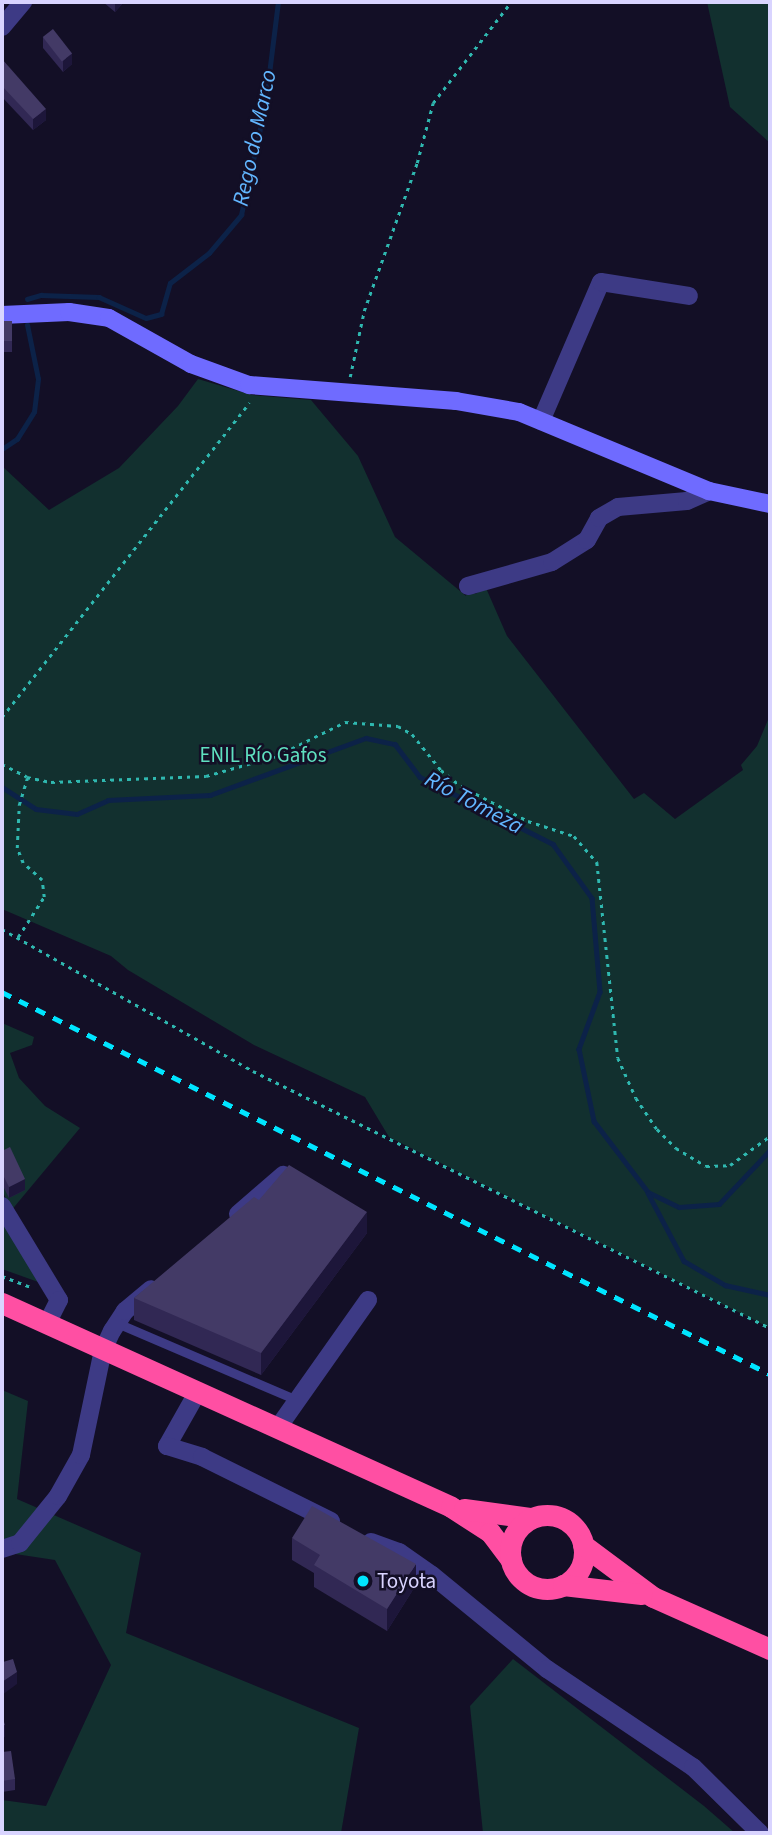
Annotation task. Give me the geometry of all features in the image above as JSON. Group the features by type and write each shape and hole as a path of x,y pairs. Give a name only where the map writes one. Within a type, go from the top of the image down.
{"highway":[{"path":"2,1303 451,1507 490,1532 511,1560 516,1572 534,1587 563,1585 653,1597"},
{"path":"451,1507 531,1518 561,1517 575,1528 583,1545 653,1597 770,1649"},
{"path":"511,1560 513,1536 531,1518"},
{"path":"563,1585 581,1567 583,1545"}],"street":[{"path":"2,27 23,2"},
{"path":"541,421 582,317 601,282 689,296"},
{"path":"2,315 69,312 109,318 191,364 249,385 456,401 541,421 709,491 770,504"},
{"path":"468,586 552,562 587,540 599,519 618,507 687,501 709,491"},
{"path":"220,1229 283,1175"},
{"path":"2,1206 59,1300 47,1324"},
{"path":"2,1549 20,1543 58,1496 81,1455 103,1350 117,1323 167,1275"},
{"path":"277,1429 368,1300"},
{"path":"197,1393 167,1446 202,1457 399,1552 547,1669 694,1767 760,1833"}],"lane":[{"path":"117,1323 297,1400"}],"path":[{"path":"346,394 364,311 417,163 433,103 511,2"},
{"path":"2,717 250,402 249,385"},
{"path":"2,764 27,778 65,783 206,776 276,756 345,722 398,726 412,734 441,770 461,786 528,821 574,836 597,862 618,1058 636,1098 657,1129 676,1148 706,1166 730,1165 770,1136"},
{"path":"18,937 44,897 42,880 23,863 17,848 19,803 27,778"},
{"path":"2,929 253,1071 770,1328"},
{"path":"2,1276 54,1293"}],"green space":[{"path":"707,2 770,2 770,143 730,107"},
{"name":"ENIL Río Gafos","path":"198,379 252,395 311,400 358,456 395,537 466,596 468,586 475,594 486,588 507,636 634,799 644,793 675,819 743,770 741,765 757,746 770,715 770,1328 389,1137 365,1097 254,1045 128,970 111,956 2,909 2,466 49,510 119,468 178,406"},
{"path":"2,1023 34,1037 32,1045 10,1053 19,1078 45,1106 80,1128 10,1212 2,1188"},
{"path":"2,1221 41,1283 2,1269"},
{"path":"2,1390 28,1401 17,1499 141,1553 126,1633 359,1728 341,1833 2,1833 2,1800 46,1806 111,1665 55,1560 2,1552"},
{"path":"513,1659 704,1806 735,1833 483,1833 470,1706"}],"building":[{"path":"53,29 72,53 62,61 43,37"},
{"path":"2,59 46,109 33,119 2,86"},
{"path":"2,321 12,321 12,341 2,341"},
{"path":"10,1147 25,1179 9,1187 2,1173 2,1151"},
{"path":"289,1165 367,1212 261,1353 134,1298 254,1197 259,1200"},
{"path":"312,1506 416,1564 387,1609 314,1565 320,1555 292,1538"},
{"path":"2,1657 3,1662 13,1659 17,1672 2,1682"},
{"path":"11,1751 15,1779 2,1781 2,1752"}],"waterway":[{"name":"Rego do Marco","path":"27,299 41,295 99,297 146,318 161,314 170,283 209,253 241,215 265,106 278,2"},
{"name":"Rego do Marco","path":"2,449 17,439 34,412 38,379 27,325"},
{"name":"Río Tomeza","path":"2,787 36,809 77,814 108,800 210,795 366,738 395,744 420,777 553,844 592,898 600,992 579,1049 594,1121 648,1192 679,1207 719,1204 770,1150"},
{"name":"Río Tomeza","path":"648,1193 684,1261 725,1285 770,1295"}],"railway":[{"path":"2,992 770,1374"}],"place":[{"name":"Toyota","path":"363,1581"}]}
